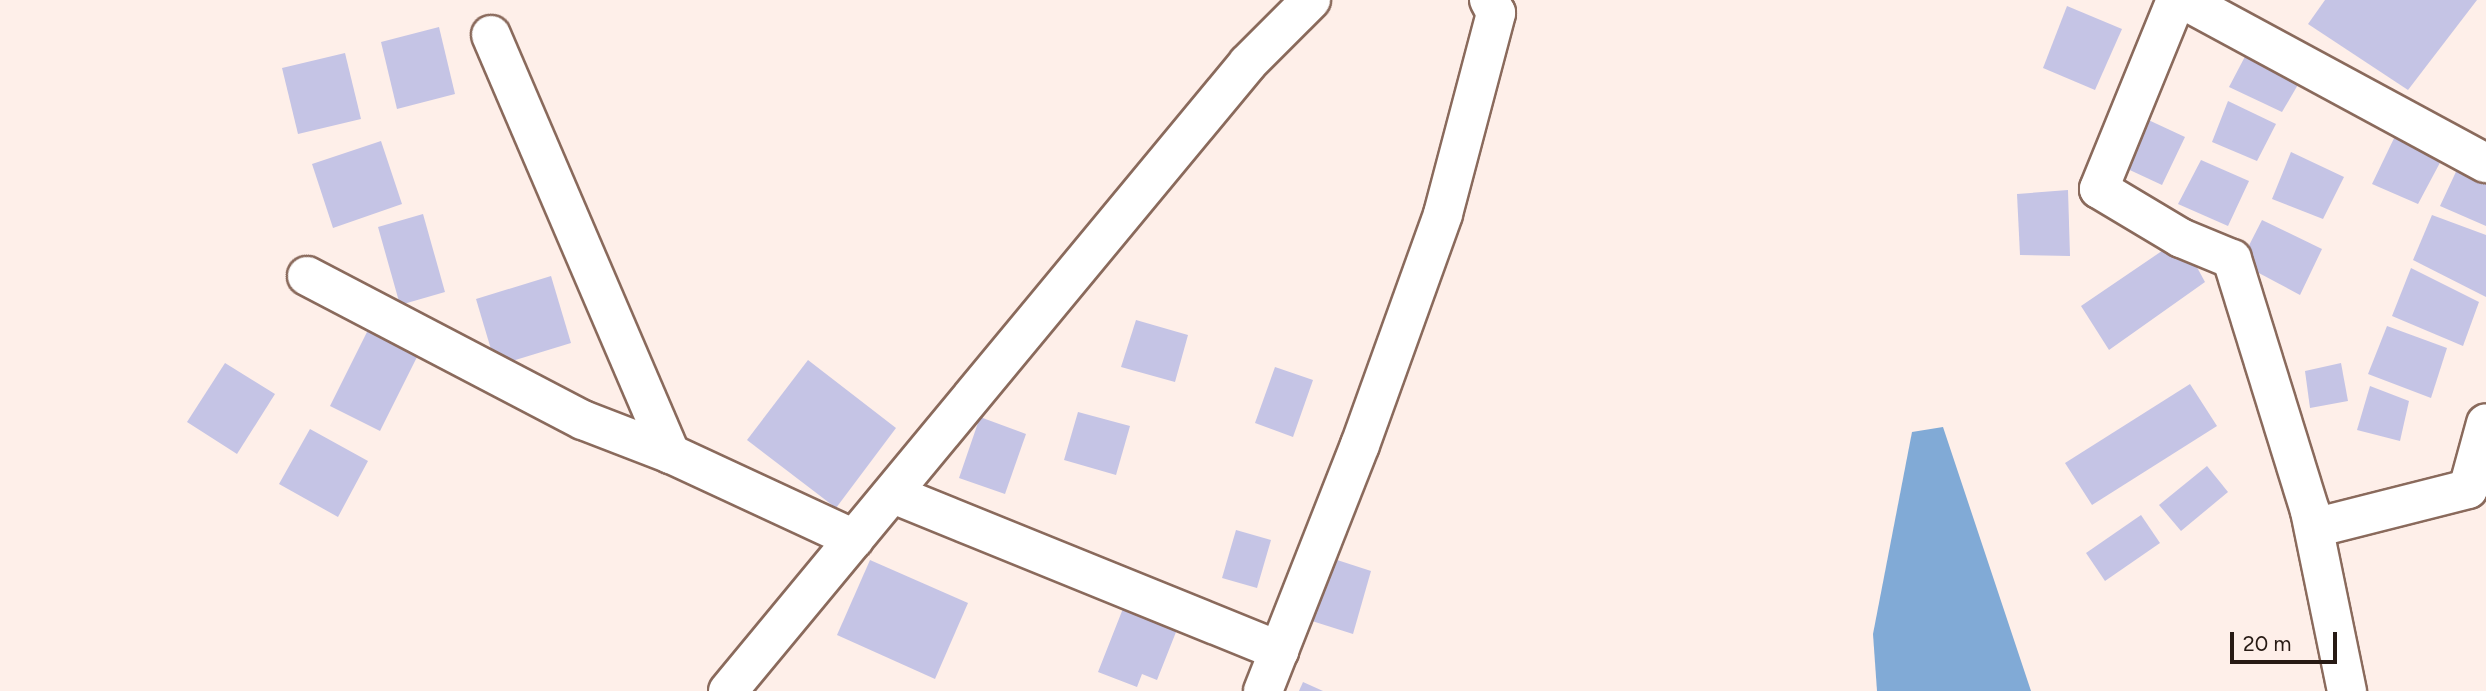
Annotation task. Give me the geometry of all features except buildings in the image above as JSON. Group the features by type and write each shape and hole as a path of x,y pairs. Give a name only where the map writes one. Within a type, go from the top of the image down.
{"street":[{"path":"728,691 894,494 1248,63 1311,0"},
{"path":"1263,691 1360,445 1443,214 1496,13 1489,0"},
{"path":"2176,0 2099,189 2181,237 2232,259 2314,528 2347,691"},
{"path":"2184,0 2486,163"},
{"path":"491,35 671,454"},
{"path":"307,276 583,420 671,454 854,539"},
{"path":"2314,528 2468,489 2486,423"},
{"path":"894,494 1279,650"}],"water":[{"path":"1943,427 2031,691 1877,691 1873,634 1912,432"}]}
